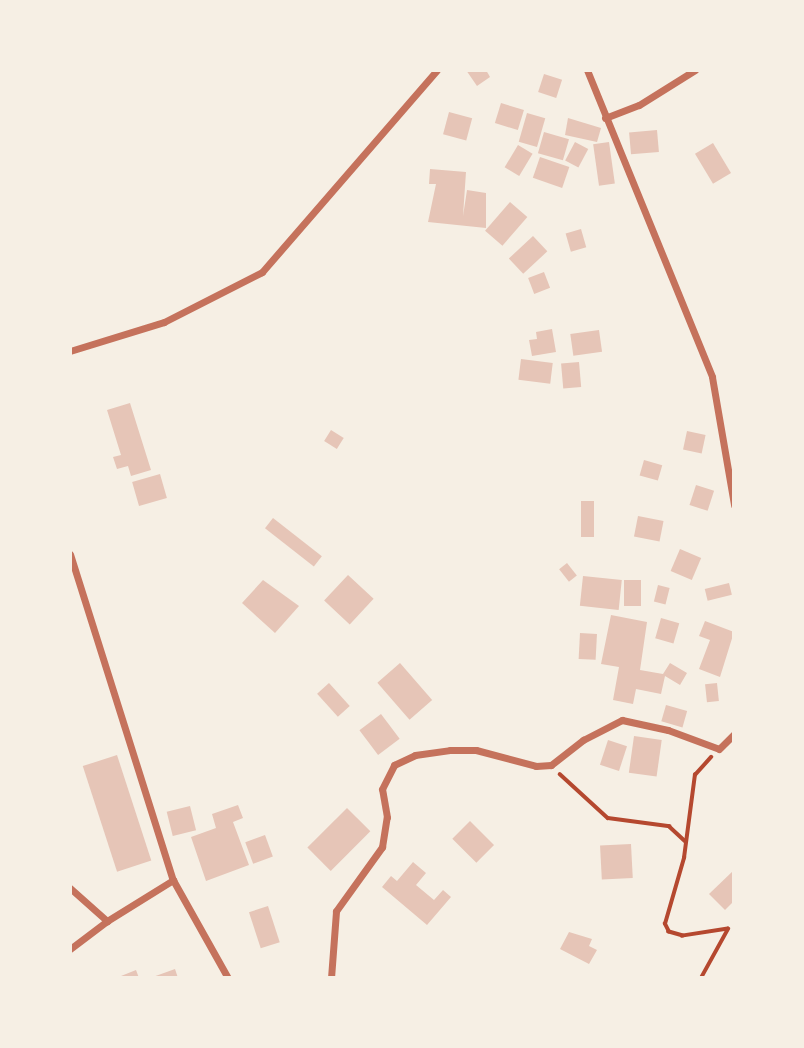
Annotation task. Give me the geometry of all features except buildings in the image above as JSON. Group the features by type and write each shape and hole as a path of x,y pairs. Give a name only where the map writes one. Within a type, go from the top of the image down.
{"street":[{"path":"70,351 164,322 262,272 437,70"},
{"path":"587,70 712,377 734,505"},
{"path":"605,118 639,105 695,70"},
{"path":"70,554 173,880 228,978"},
{"path":"331,978 336,911 382,847 387,817 382,789 394,765 415,755 450,750 476,750 536,766 551,765 583,740 622,720 668,730 719,749 734,734"},
{"path":"70,949 107,920 173,880"},
{"path":"70,888 107,920"}],"path":[{"path":"701,978 728,929 683,936 669,932 665,924 685,841 695,775 719,749"},
{"path":"551,765 608,818 669,826 685,841"}]}
